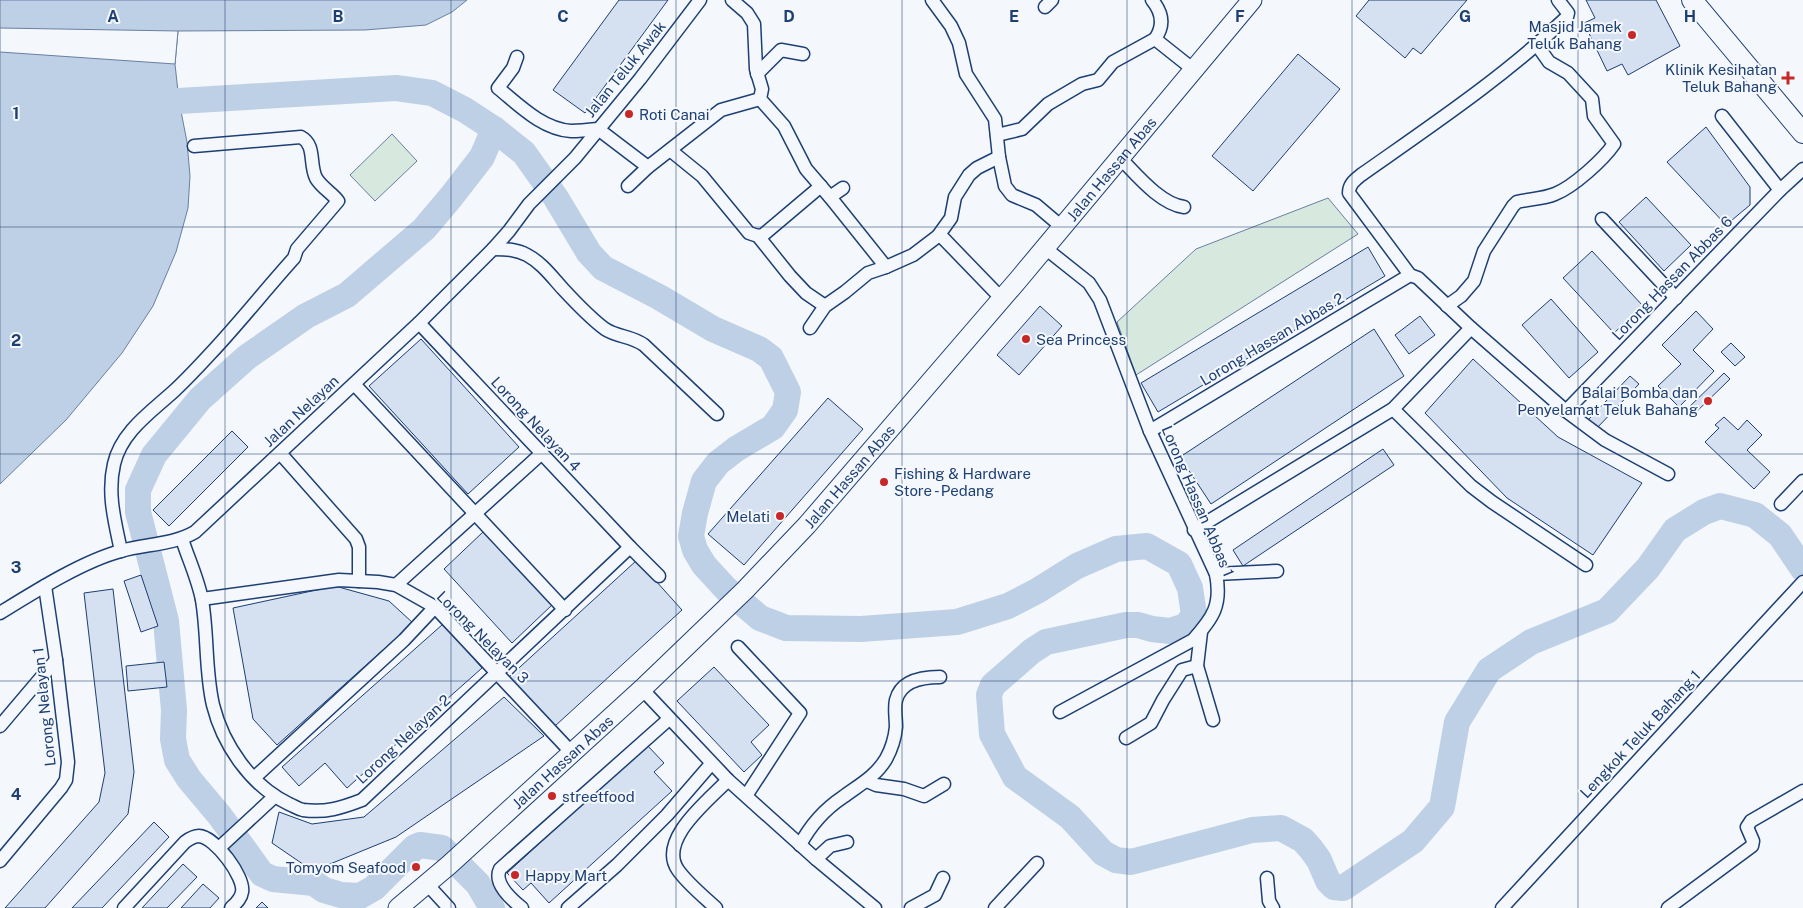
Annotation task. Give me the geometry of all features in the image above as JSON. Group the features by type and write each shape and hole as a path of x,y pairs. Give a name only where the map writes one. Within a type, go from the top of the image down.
{"main road":[{"name":"Jalan Hassan Abas","path":"398,908 449,865 642,689 725,610 807,525 1002,299 1252,0"},
{"path":"1692,0 1803,133"}],"street":[{"name":"Jalan Teluk Awak","path":"574,158 640,79 700,0"},
{"path":"732,0 746,13 754,24 757,74 762,88 760,99"},
{"path":"932,0 959,43 966,74 993,115 996,123 999,158 1005,186 1017,198 1036,205 1062,227"},
{"path":"997,135 1022,129 1048,104 1082,84 1098,80 1113,62 1155,39 1161,27 1161,20 1160,10 1152,0"},
{"path":"1558,0 1568,12 1567,17 1537,45 1494,80 1361,175 1349,189 1351,196 1410,275 1418,278 1471,328 1566,411 1605,440 1668,474"},
{"path":"1155,39 1194,70"},
{"path":"1447,306 1461,296 1474,281 1484,251 1517,202 1553,195 1561,191 1582,178 1614,144 1595,118 1592,99 1568,73 1549,62 1537,45"},
{"path":"757,74 781,50 803,54"},
{"path":"517,57 513,68 498,88 545,124 570,131 598,130 648,168"},
{"path":"628,186 721,110 760,99"},
{"path":"760,99 784,126 806,169 886,267"},
{"path":"1722,116 1780,190"},
{"path":"121,551 111,503 111,486 114,463 127,436 213,351 294,258 300,246 338,201 315,177 308,142 301,137 194,146"},
{"path":"670,150 702,176 749,233 758,236 806,293 825,306"},
{"name":"Jalan Nelayan","path":"0,612 45,586 98,560 121,551 182,539 195,532 419,322 493,248 530,204 574,158"},
{"path":"810,328 825,306 872,271 913,256 938,236 951,218 955,197 969,174 976,168 999,158"},
{"path":"1120,158 1166,200 1174,206 1184,207"},
{"name":"Lorong Hassan Abbas 6","path":"1566,411 1780,190 1803,169"},
{"path":"758,236 763,235 821,186"},
{"path":"830,197 843,188"},
{"path":"1602,219 1676,298"},
{"path":"938,236 943,238 1002,299"},
{"path":"493,248 509,249 526,254 541,264 565,291 598,322 615,334 644,344 717,414"},
{"name":"Lorong Hassan Abbas 1","path":"1045,248 1089,283 1100,300 1150,431 1194,530 1216,574 1219,590 1211,618 1193,640 1060,712"},
{"name":"Lorong Hassan Abbas 2","path":"1150,431 1410,275"},
{"name":"Lorong Nelayan 4","path":"419,322 659,576"},
{"path":"1194,530 1393,409 1471,328"},
{"path":"354,384 565,610"},
{"path":"1393,409 1471,486 1586,565"},
{"path":"280,453 356,539 359,546 359,581"},
{"path":"396,585 542,454"},
{"path":"1781,504 1803,481"},
{"name":"Lorong Nelayan 2","path":"182,539 202,599 208,676 220,728 236,756 254,778 274,797 302,810 333,811 362,800 630,547"},
{"path":"1216,574 1277,571"},
{"name":"Lorong Nelayan 3","path":"202,599 339,580 396,585 435,607 572,753"},
{"name":"Lengkok Teluk Bahang 1","path":"1502,908 1803,582"},
{"name":"Lorong Nelayan 1","path":"0,861 66,780 68,762 45,586"},
{"path":"254,778 404,640 435,607"},
{"path":"1201,632 1196,666 1213,720"},
{"path":"738,647 800,713 746,796"},
{"path":"0,726 56,660"},
{"path":"1126,738 1152,723 1163,700 1182,670 1196,666"},
{"path":"800,845 805,835 822,814 842,797 867,780 889,754 896,728 896,701 901,690 916,679 940,677"},
{"path":"642,689 728,780 816,859 875,908"},
{"path":"522,908 506,892 500,882 498,876 500,868 669,719"},
{"path":"568,908 617,865 668,815 711,764"},
{"path":"716,908 678,870 673,861 672,850 681,829 728,780"},
{"path":"867,780 876,785 904,789 924,796 944,784"},
{"path":"1668,908 1750,848 1753,841 1747,824 1751,820 1803,791"},
{"path":"223,844 274,797"},
{"path":"124,908 185,842 192,837 203,837 223,844 242,886 240,899 231,908"},
{"path":"816,859 830,846 847,842"},
{"path":"995,908 1037,862"},
{"path":"911,908 936,895 943,878"},
{"path":"1267,878 1269,901 1273,908"},
{"path":"427,884 449,908"},
{"path":"857,894 857,908"}],"shaded area":[{"path":"392,134 417,161 375,201 350,175"},
{"path":"1328,198 1358,234 1136,375 1117,322 1196,249"}],"water":[{"path":"0,0 467,0 452,12 426,25 365,30 178,31 175,64 179,101 187,142 190,176 188,208 176,252 153,306 122,353 66,420 0,484"}],"pier":[{"path":"0,28 178,31 175,64 0,52"}],"building":[{"path":"619,0 668,0 585,113 553,90"},
{"path":"1369,0 1467,0 1421,54 1413,48 1405,58 1356,16"},
{"name":"Masjid Jamek Teluk Bahang","path":"1586,0 1656,0 1680,46 1628,75 1622,64 1607,71 1584,23 1595,18"},
{"path":"1298,54 1340,89 1253,191 1212,156"},
{"path":"1706,127 1750,187 1750,205 1726,225 1667,162"},
{"path":"1646,197 1691,245 1664,271 1619,222"},
{"path":"1368,247 1385,276 1158,412 1141,383"},
{"path":"1592,251 1643,306 1614,333 1563,278"},
{"path":"1551,299 1598,352 1569,378 1522,325"},
{"path":"1040,306 1062,326 1019,375 997,355"},
{"path":"1696,311 1713,329 1693,350 1714,371 1679,407 1658,386 1681,364 1662,345"},
{"path":"1420,316 1435,335 1409,354 1395,335"},
{"path":"1374,329 1404,376 1211,504 1180,457"},
{"path":"421,339 519,447 468,494 369,386"},
{"path":"1731,343 1745,357 1735,366 1721,352"},
{"path":"1473,359 1558,437 1642,483 1593,555 1507,498 1425,413"},
{"path":"1724,373 1730,379 1690,418 1684,412"},
{"path":"1630,376 1639,384 1596,429 1587,421"},
{"path":"828,398 863,429 744,565 708,534"},
{"path":"1724,417 1738,430 1747,420 1762,435 1747,450 1770,472 1754,489 1705,442 1719,428 1715,425"},
{"path":"232,431 248,447 169,526 153,510"},
{"path":"1383,449 1394,465 1243,566 1233,550"},
{"path":"483,532 552,605 512,643 444,569"},
{"path":"637,560 682,610 555,726 509,677"},
{"path":"141,575 158,626 141,632 124,581"},
{"path":"335,586 389,601 413,623 277,745 253,719 233,608"},
{"path":"113,589 134,772 128,814 45,908 5,908 99,802 105,773 84,593"},
{"path":"443,624 482,668 347,788 325,763 299,786 282,767"},
{"path":"164,662 167,687 128,691 126,666"},
{"path":"714,667 769,725 751,742 762,755 744,772 677,701"},
{"path":"504,697 544,736 396,837 313,871 272,843 279,812 312,824 364,817"},
{"path":"647,745 664,763 654,772 672,791 549,903 531,883 523,890 507,873"},
{"path":"154,822 169,837 102,908 72,908"},
{"path":"183,864 197,877 167,908 142,908"},
{"path":"203,884 219,898 210,908 181,908"},
{"path":"262,902 268,908 256,908"}],"waterway":[{"path":"179,101 396,88 432,93 465,110 494,129 524,153 556,198 589,253 603,268 659,297 713,329 759,349 771,358 788,392 785,410 773,427 736,449 718,463 704,481 691,536 695,550 704,565 726,589 760,618 786,628 861,629 957,622 1008,606 1037,591 1077,566 1116,549 1147,546 1179,564 1190,588 1194,615 1186,626 1170,631 1138,625 1126,625 1046,642 1032,651 993,685 989,695 992,734 1015,777 1070,817 1103,853 1116,860 1131,862 1252,830 1281,828 1303,840 1319,860 1328,881 1334,887 1343,888 1413,841 1442,807 1457,722 1489,670 1531,642 1607,611 1648,568 1675,530 1704,512 1720,506 1755,515 1780,535 1803,569"},
{"path":"492,908 478,884 442,848 420,845 415,847 374,888 360,896 341,895 324,890 314,883 273,879 262,874 220,816 189,779 177,760 173,739 174,710 166,621 138,512 138,490 154,455 200,399 247,357 306,316 347,295 424,229 482,157 494,129"}],"place":[{"name":"Masjid Jamek Teluk Bahang","path":"1632,35"},
{"name":"Klinik Kesihatan Teluk Bahang","path":"1788,78"},
{"name":"Roti Canai","path":"629,114"},
{"name":"Sea Princess","path":"1026,339"},
{"name":"Balai Bomba dan Penyelamat Teluk Bahang","path":"1708,401"},
{"name":"Fishing & Hardware Store - Pedang","path":"884,482"},
{"name":"Melati","path":"780,516"},
{"name":"streetfood","path":"552,796"},
{"name":"Tomyom Seafood","path":"416,867"},
{"name":"Happy Mart","path":"515,875"}]}
